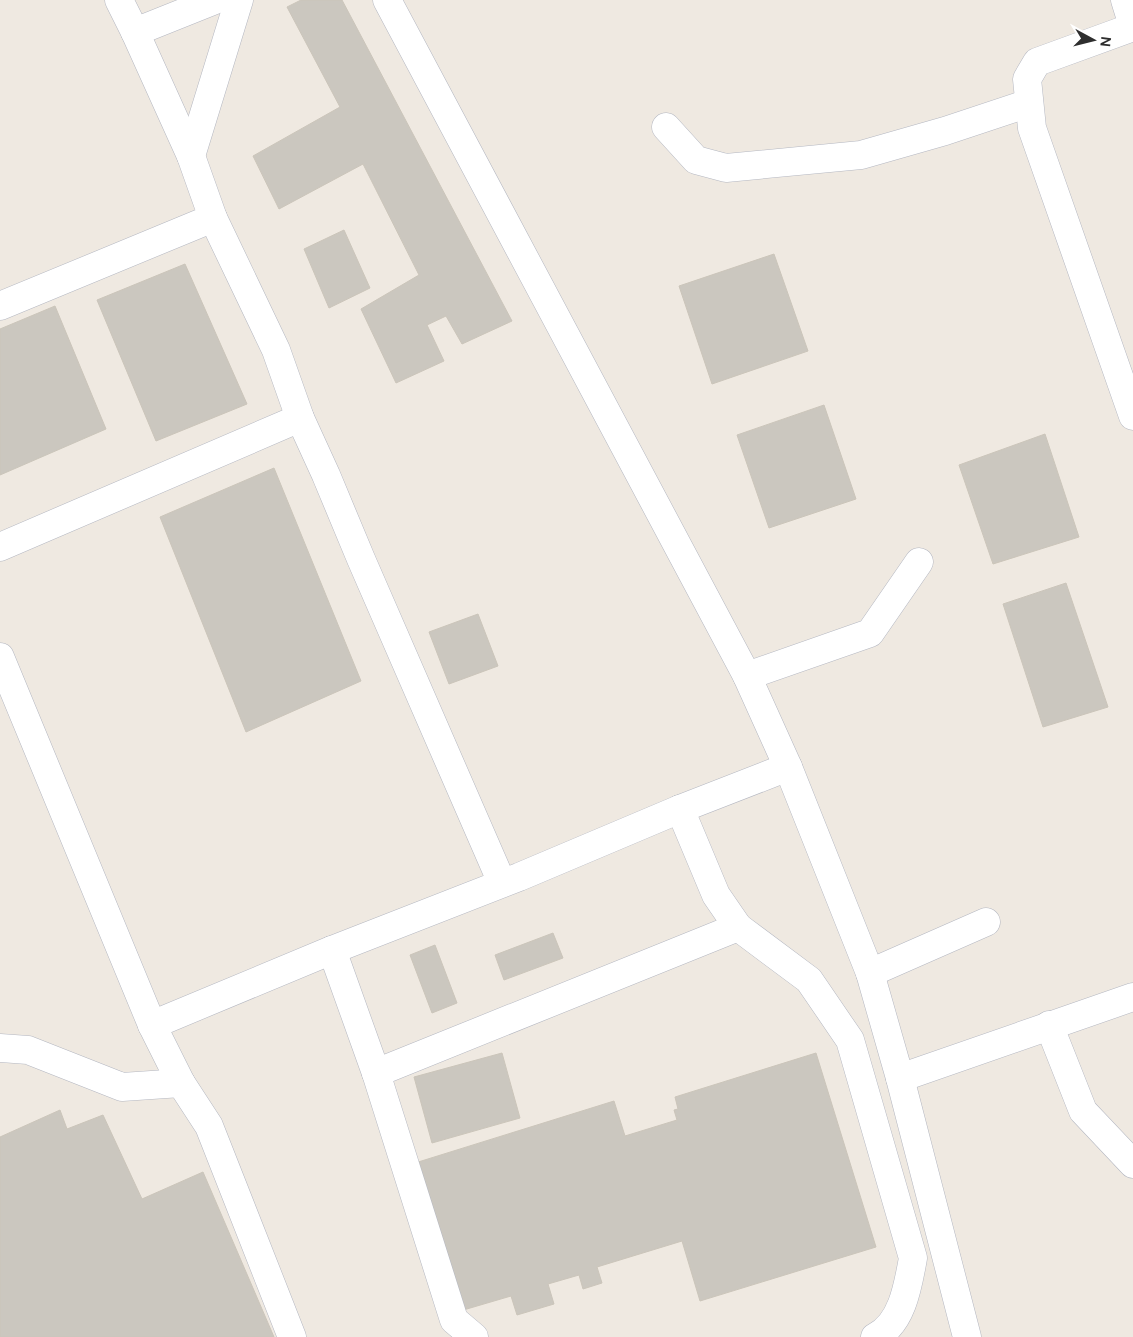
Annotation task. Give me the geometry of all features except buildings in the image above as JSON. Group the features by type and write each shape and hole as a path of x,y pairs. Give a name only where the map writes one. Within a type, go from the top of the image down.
{"street":[{"path":"119,0 191,156 213,218 276,350 300,418 502,883"},
{"path":"135,32 215,0"},
{"path":"191,156 239,0"},
{"path":"387,0 747,676 788,768 870,973 900,1078 967,1337"},
{"path":"1125,0 1133,26 1037,62 1027,79 1032,128 1133,416"},
{"path":"666,127 696,160 726,168 861,155 945,132 1029,103"},
{"path":"0,306 213,218"},
{"path":"0,547 300,418"},
{"path":"747,676 870,633 919,562"},
{"path":"0,657 152,1025 181,1083 209,1126 292,1337"},
{"path":"152,1025 680,809 788,768"},
{"path":"680,809 716,895 738,927 809,980 850,1040 913,1258 906,1295 887,1331 876,1337"},
{"path":"870,973 986,922"},
{"path":"376,1073 738,927"},
{"path":"332,950 376,1073 454,1320 474,1337"},
{"path":"900,1078 1133,997"},
{"path":"1049,1025 1083,1111 1133,1164"},
{"path":"0,1048 28,1050 122,1087 181,1083"}]}
